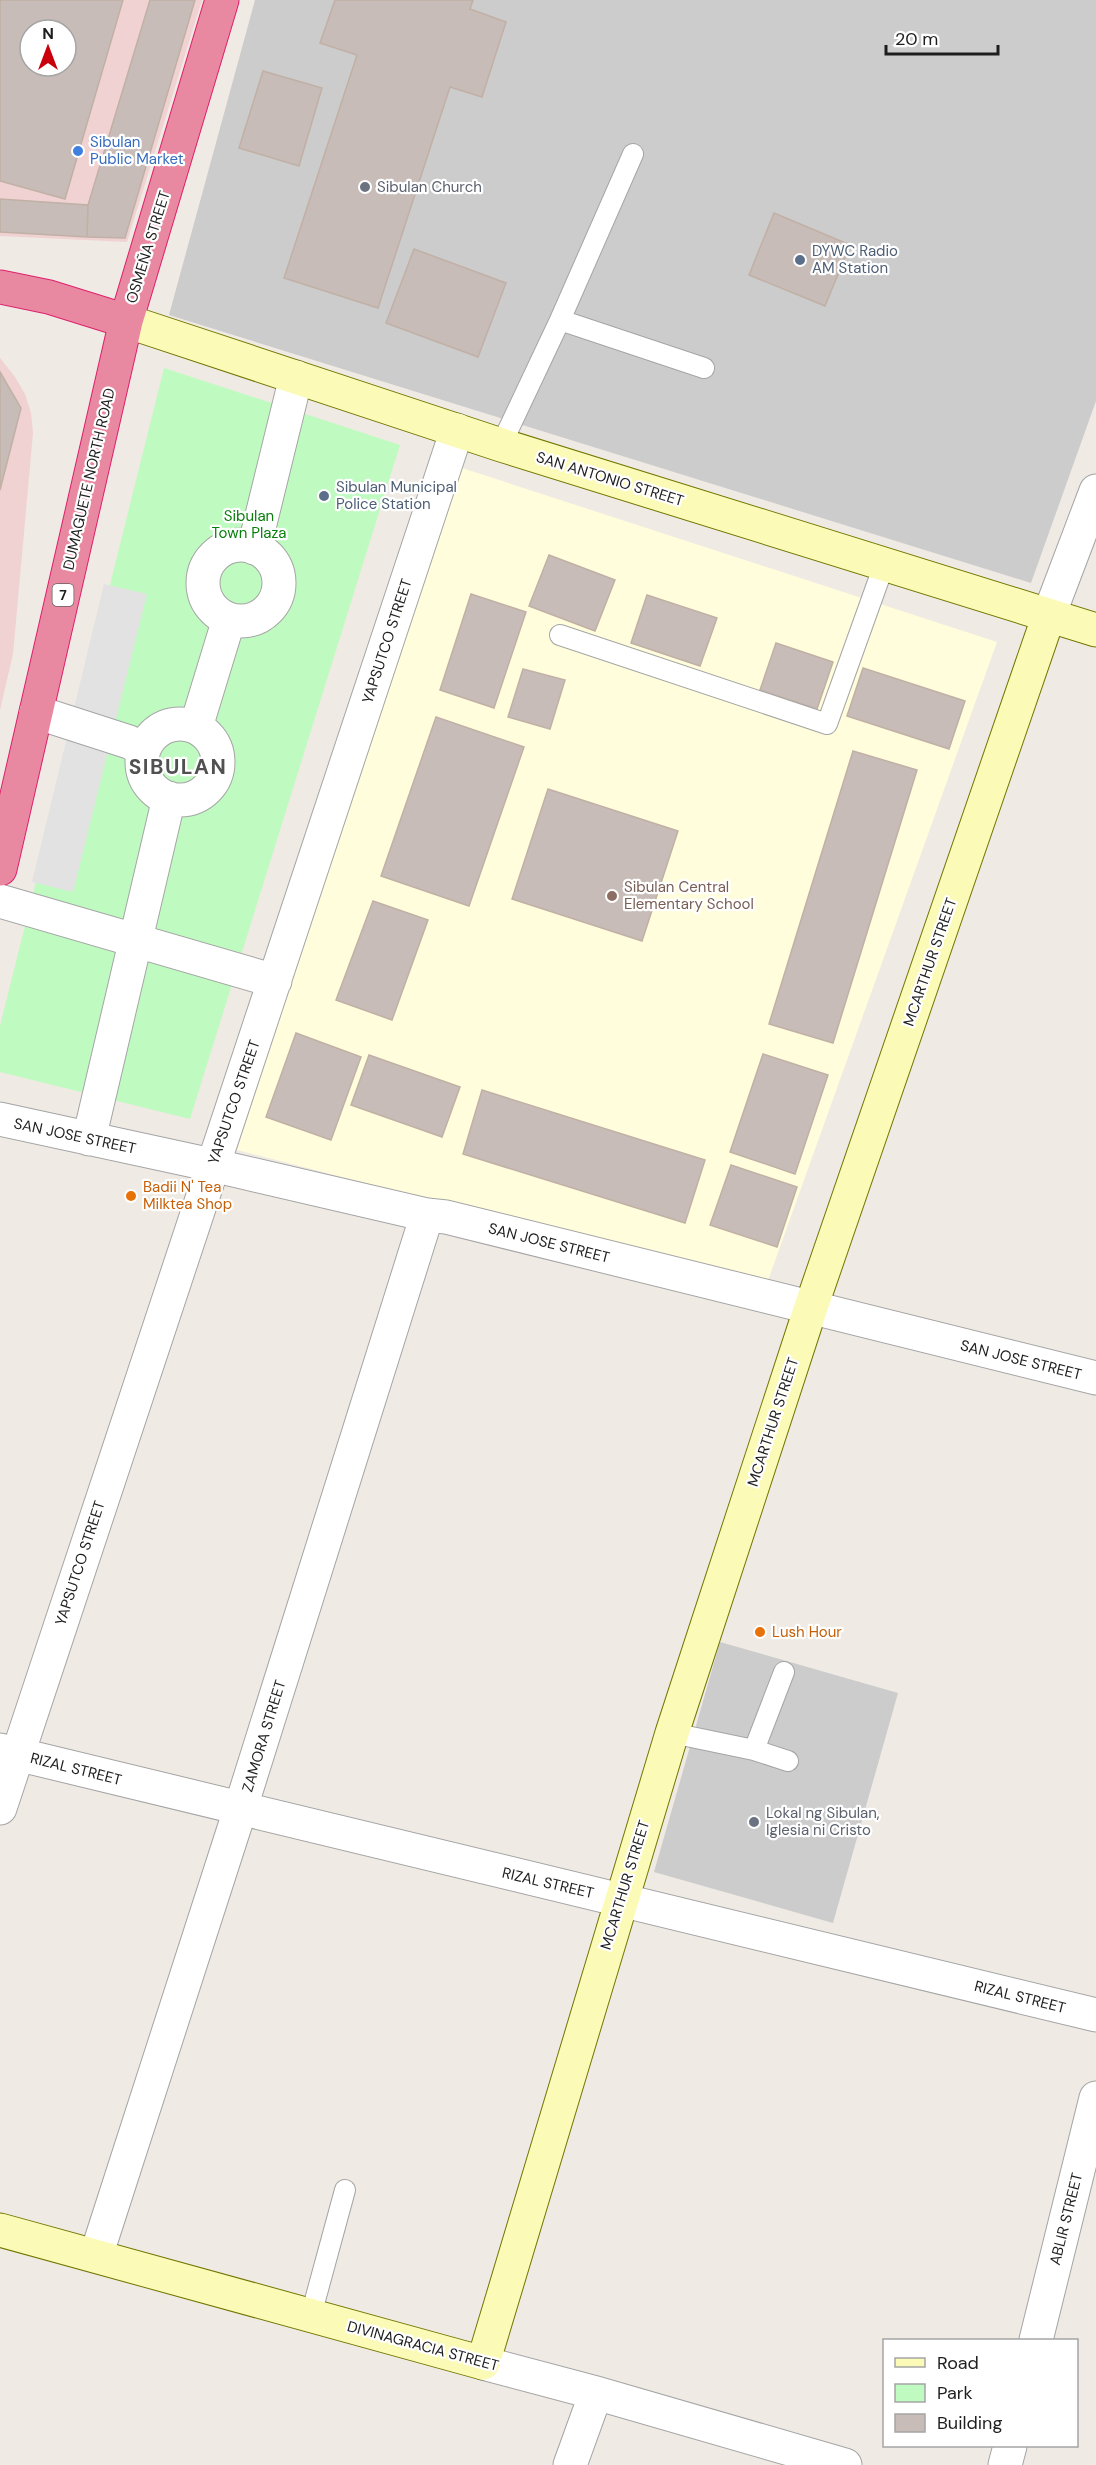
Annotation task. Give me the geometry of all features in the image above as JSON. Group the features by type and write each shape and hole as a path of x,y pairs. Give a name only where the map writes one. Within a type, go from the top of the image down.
{"highway":[{"name":"OSMEÑA STREET","path":"126,321 222,0"},
{"path":"0,287 49,297 126,321"},
{"name":"DUMAGUETE NORTH ROAD","path":"0,869 126,321"}],"street":[{"name":"SAN ANTONIO STREET","path":"126,321 501,445 1096,630"},
{"path":"254,548 296,377"},
{"name":"YAPSUTCO STREET","path":"0,1808 8,1752 275,981 457,430"},
{"name":"MCARTHUR STREET","path":"483,2363 672,1733 811,1307 1049,615 1096,491"},
{"path":"240,545 254,548 269,558 277,572 279,588 273,603 261,615 240,621 230,619 219,614 208,603 203,588 204,572 212,558 225,549 240,545"},
{"path":"196,727 230,619"},
{"path":"36,712 129,742 144,750"},
{"path":"180,724 196,727 209,737 217,751 218,767 212,782 201,794 180,800 169,798 159,793 148,781 142,766 144,750 151,737 164,727 180,724"},
{"path":"89,1139 169,798"},
{"path":"0,901 275,981"},
{"name":"SAN JOSE STREET","path":"0,1119 458,1220 1096,1378"},
{"name":"ZAMORA STREET","path":"96,2256 240,1810 427,1215"},
{"name":"RIZAL STREET","path":"8,1752 240,1810 1096,2015"},
{"name":"ABLIR STREET","path":"1036,2339 1096,2098"},
{"name":"DIVINAGRACIA STREET","path":"0,2230 596,2393 845,2465"},
{"path":"570,2465 596,2393"},
{"path":"1005,2465 1010,2447"}],"lane":[{"path":"501,445 560,320 633,154"},
{"path":"560,320 704,368"},
{"path":"560,634 826,724 884,565"},
{"path":"754,1750 784,1672"},
{"path":"672,1733 754,1750 788,1761"},
{"path":"310,2315 345,2190"}],"shaded area":[{"name":"Sibulan Public Market","path":"0,0 202,0 127,242 0,236"},
{"path":"255,0 1096,0 1096,401 1031,583 169,315"},
{"path":"0,358 25,394 31,413 33,433 13,654 0,710"},
{"name":"Sibulan Central Elementary School","path":"456,466 997,642 766,1286 237,1150"},
{"path":"104,584 147,594 73,892 32,882"},
{"path":"720,1642 898,1693 833,1923 654,1872"}],"green space":[{"name":"Sibulan Town Plaza","path":"164,368 400,445 190,1119 0,1072 0,1026"}],"building":[{"path":"0,0 123,0 65,199 0,181"},
{"path":"150,0 195,0 125,238 87,237 88,205"},
{"name":"Sibulan Church","path":"335,0 473,0 470,9 506,22 482,97 450,87 378,308 284,278 357,55 320,43"},
{"path":"263,71 322,88 299,166 239,148"},
{"path":"0,199 88,205 87,237 0,232"},
{"name":"DYWC Radio AM Station","path":"774,213 850,245 825,306 749,275"},
{"path":"414,249 506,283 478,357 386,323"},
{"path":"0,372 21,408 0,490"},
{"path":"549,555 615,580 595,631 529,606"},
{"path":"471,594 526,612 494,708 440,690"},
{"path":"647,595 717,618 700,666 631,643"},
{"path":"776,643 833,662 817,709 760,690"},
{"path":"863,668 965,701 949,749 847,716"},
{"path":"523,669 565,680 550,729 508,717"},
{"path":"436,717 524,747 469,906 381,876"},
{"path":"853,751 917,770 833,1043 769,1024"},
{"path":"548,789 678,831 642,941 512,899"},
{"path":"373,901 428,920 392,1020 336,1000"},
{"path":"296,1033 361,1057 331,1140 266,1117"},
{"path":"763,1054 828,1075 795,1174 730,1152"},
{"path":"369,1055 460,1087 442,1137 351,1105"},
{"path":"482,1090 705,1160 685,1223 463,1154"},
{"path":"731,1165 797,1187 777,1247 710,1225"}],"place":[{"name":"Sibulan Public Market","path":"78,151"},
{"name":"Sibulan Church","path":"365,187"},
{"name":"DYWC Radio AM Station","path":"800,260"},
{"name":"Sibulan Municipal Police Station","path":"324,496"},
{"name":"Sibulan Central Elementary School","path":"612,896"},
{"name":"Badii N' Tea Milktea Shop","path":"131,1196"},
{"name":"Lush Hour","path":"760,1632"},
{"name":"Lokal ng Sibulan, Iglesia ni Cristo","path":"754,1822"}],"district":[{"name":"SIBULAN","path":"178,767"}]}
